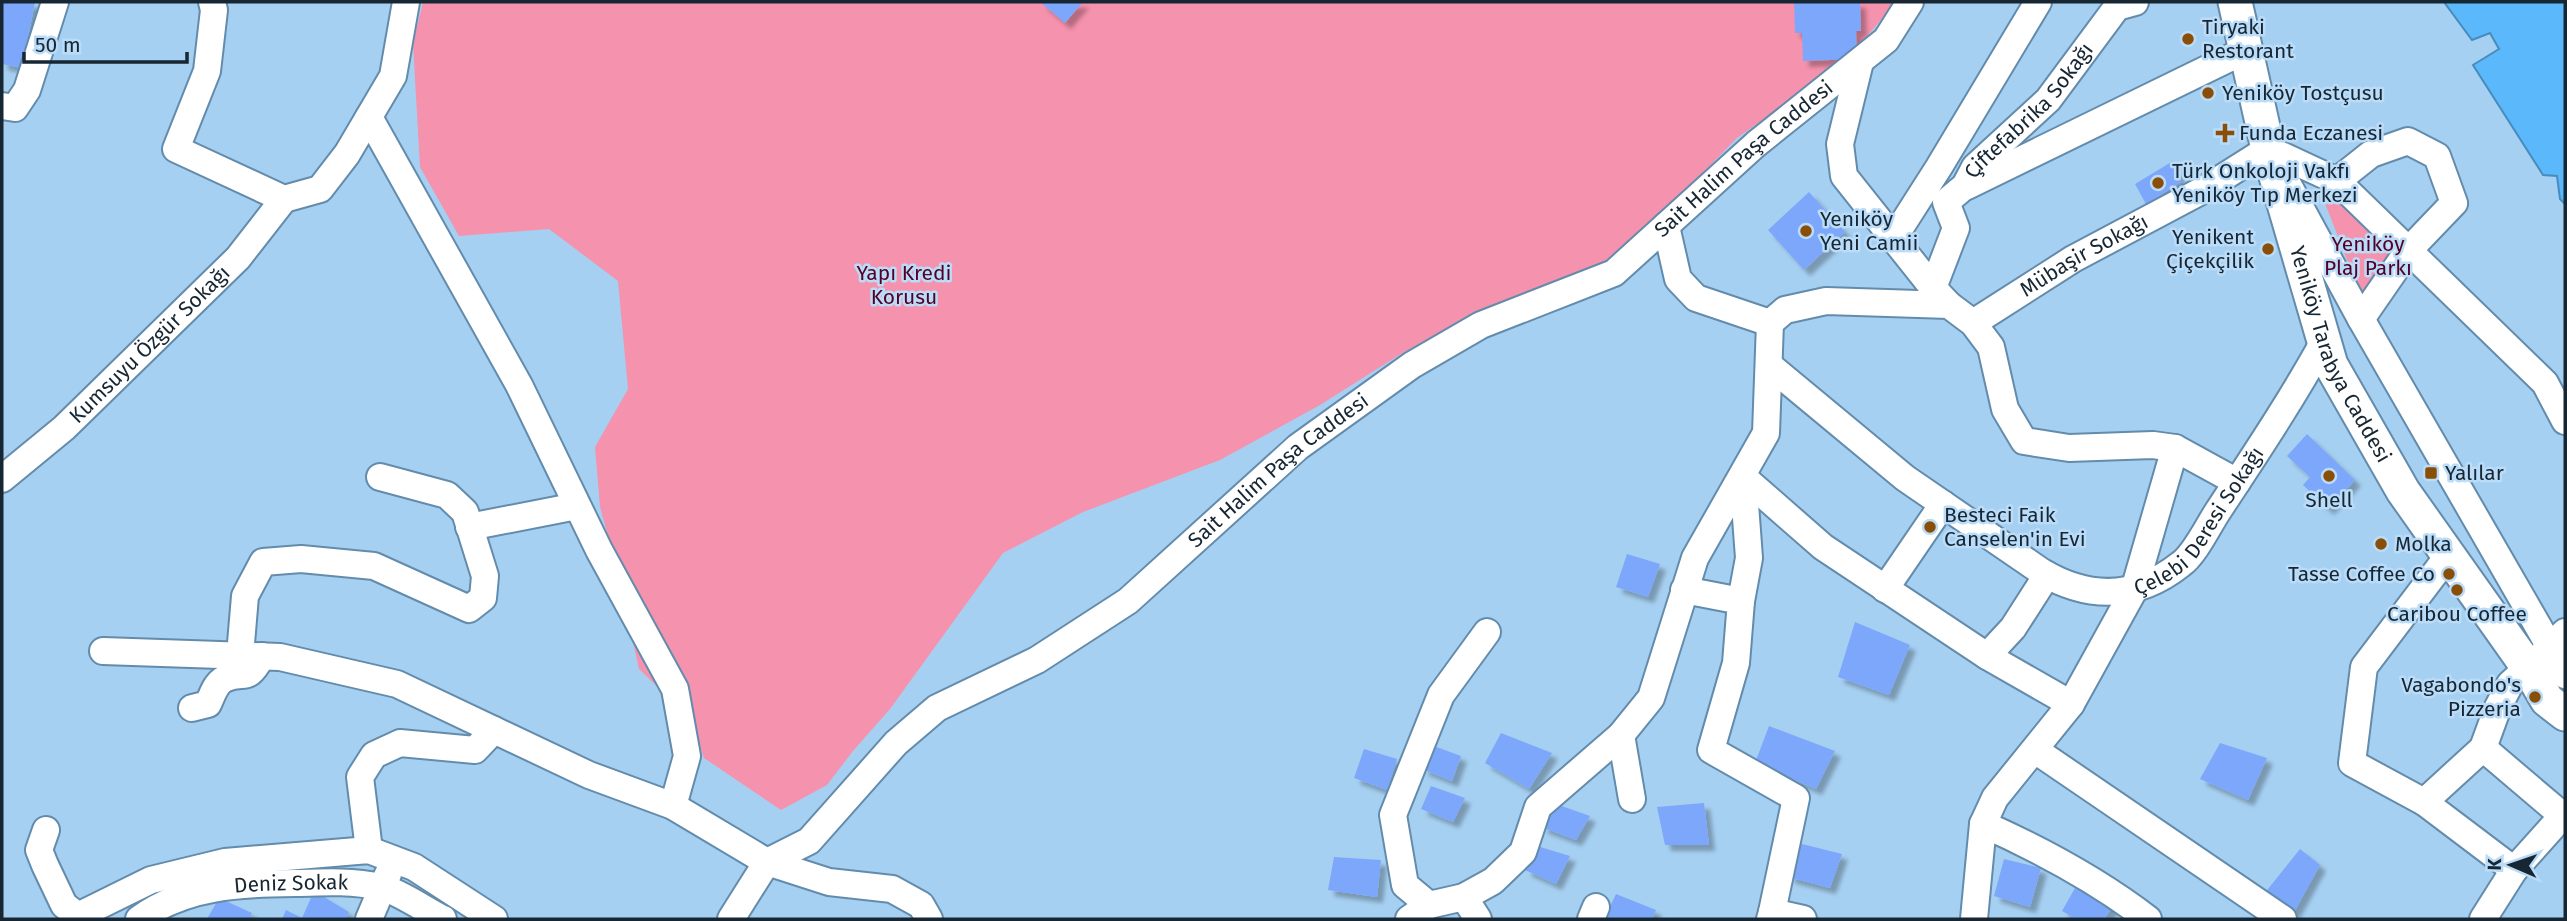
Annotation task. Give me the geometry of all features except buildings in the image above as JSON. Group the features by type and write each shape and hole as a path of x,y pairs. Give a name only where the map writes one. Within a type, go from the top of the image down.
{"main road":[{"name":"Yeniköy Tarabya Caddesi","path":"2235,2 2269,149 2331,365 2403,491 2448,556 2548,650 2547,700 2565,714"},
{"path":"2548,650 2565,681"}],"street":[{"path":"2,106 15,108 27,90 55,2"},
{"path":"212,2 214,10 207,71 176,149 284,199 320,189 347,154 393,76 406,2"},
{"name":"Sait Halim Paşa Caddesi","path":"767,862 809,841 896,743 937,708 1037,660 1128,601 1298,447 1412,365 1481,326 1614,274 1756,144 1886,40 1910,2"},
{"path":"1892,239 2038,2"},
{"name":"Çiftefabrika Sokağı","path":"1956,194 1975,167 2048,100 2117,7 2135,2"},
{"path":"1917,202 1956,194 2246,50"},
{"name":"Sait Halim Paşa Caddesi","path":"1860,62 1840,144 1844,176 1941,297 1973,323 1991,346 2005,409 2024,441 2069,448 2153,445 2175,448"},
{"path":"369,117 519,385 598,550 675,689 687,756 673,806"},
{"path":"2337,181 2371,153 2408,141 2437,156 2454,203 2408,251 2361,319"},
{"path":"2269,149 2337,181 2545,383 2565,421"},
{"path":"2269,149 2361,319 2548,650 2565,675"},
{"name":"Mübaşir Sokağı","path":"1973,323 2073,259 2203,190 2269,149"},
{"path":"1487,632 1441,695 1394,815 1405,885 1419,912 1471,908 1493,881 1523,852 1538,807 1621,735 1650,698 1695,558 1766,433 1770,323 1785,310 1826,300 1941,297 1956,228 1956,194"},
{"name":"Kumsuyu Özgür Sokağı","path":"2,479 64,428 238,258 284,199"},
{"path":"1666,226 1678,279 1696,298 1770,323"},
{"name":"Çelebi Deresi Sokağı","path":"1974,919 1983,824 1995,798 2071,704 2134,590 2184,562 2297,390 2323,343"},
{"path":"1770,366 1905,478 2064,585 2103,592 2134,590 2175,448 2237,482"},
{"path":"192,708 208,704 218,685 225,679 244,677 253,672 245,596 263,562 301,559 374,566 469,609 483,598 485,576 465,512 447,495 380,477"},
{"path":"1743,477 1824,547 1987,656 2071,704"},
{"path":"1743,477 1749,558 1741,601 1736,663 1711,750 1796,798 1771,916 1803,919"},
{"path":"1885,589 1943,504"},
{"path":"470,527 577,506"},
{"path":"2448,556 2364,667 2352,764 2424,802 2514,870"},
{"path":"1987,656 2013,628 2047,575"},
{"path":"1684,590 1741,601"},
{"path":"2424,802 2483,748 2498,706 2510,684 2548,650"},
{"path":"103,651 280,657 397,684 589,775 673,806 767,862 829,882 892,888 921,905 929,919"},
{"path":"369,850 360,777 374,755 400,743 475,750 494,730"},
{"path":"1621,735 1632,799"},
{"path":"2483,748 2564,815 2555,843 2514,870 2483,919"},
{"path":"2035,750 2283,919"},
{"path":"1983,824 2054,858 2148,919"},
{"path":"46,830 39,849 64,905 78,916 150,880 225,862 369,850 414,867 494,919"},
{"path":"369,919 394,859"},
{"path":"731,919 767,862"},
{"name":"Deniz Sokak","path":"139,919 174,900 229,884 345,882 383,887 443,919"}],"green space":[{"name":"Yapı Kredi Korusu","path":"423,2 1896,2 1847,60 1737,138 1617,260 1548,309 1475,313 1404,352 1320,405 1220,460 1083,512 1003,553 890,709 827,785 781,810 704,758 691,719 639,669 600,507 595,447 628,389 618,281 549,229 459,236 420,167 413,43"},
{"name":"Yeniköy Plaj Parkı","path":"2309,162 2397,253 2363,301"}],"water":[{"path":"2444,2 2565,2 2565,204 2560,199 2557,176 2543,175 2473,65 2499,49 2490,33 2472,40"}],"place":[{"name":"Tiryaki Restorant","path":"2188,39"},
{"name":"Yeniköy Tostçusu","path":"2208,93"},
{"name":"Funda Eczanesi","path":"2225,133"},
{"name":"Türk Onkoloji Vakfı Yeniköy Tıp Merkezi","path":"2158,183"},
{"name":"Yeniköy Yeni Camii","path":"1806,231"},
{"name":"Yenikent Çiçekçilik","path":"2268,249"},
{"name":"Yalılar","path":"2431,473"},
{"name":"Shell","path":"2329,476"},
{"name":"Besteci Faik Canselen'in Evi","path":"1930,527"},
{"name":"Molka","path":"2381,544"},
{"name":"Tasse Coffee Co","path":"2449,574"},
{"name":"Caribou Coffee","path":"2457,590"},
{"name":"Vagabondo's Pizzeria","path":"2535,697"}]}
